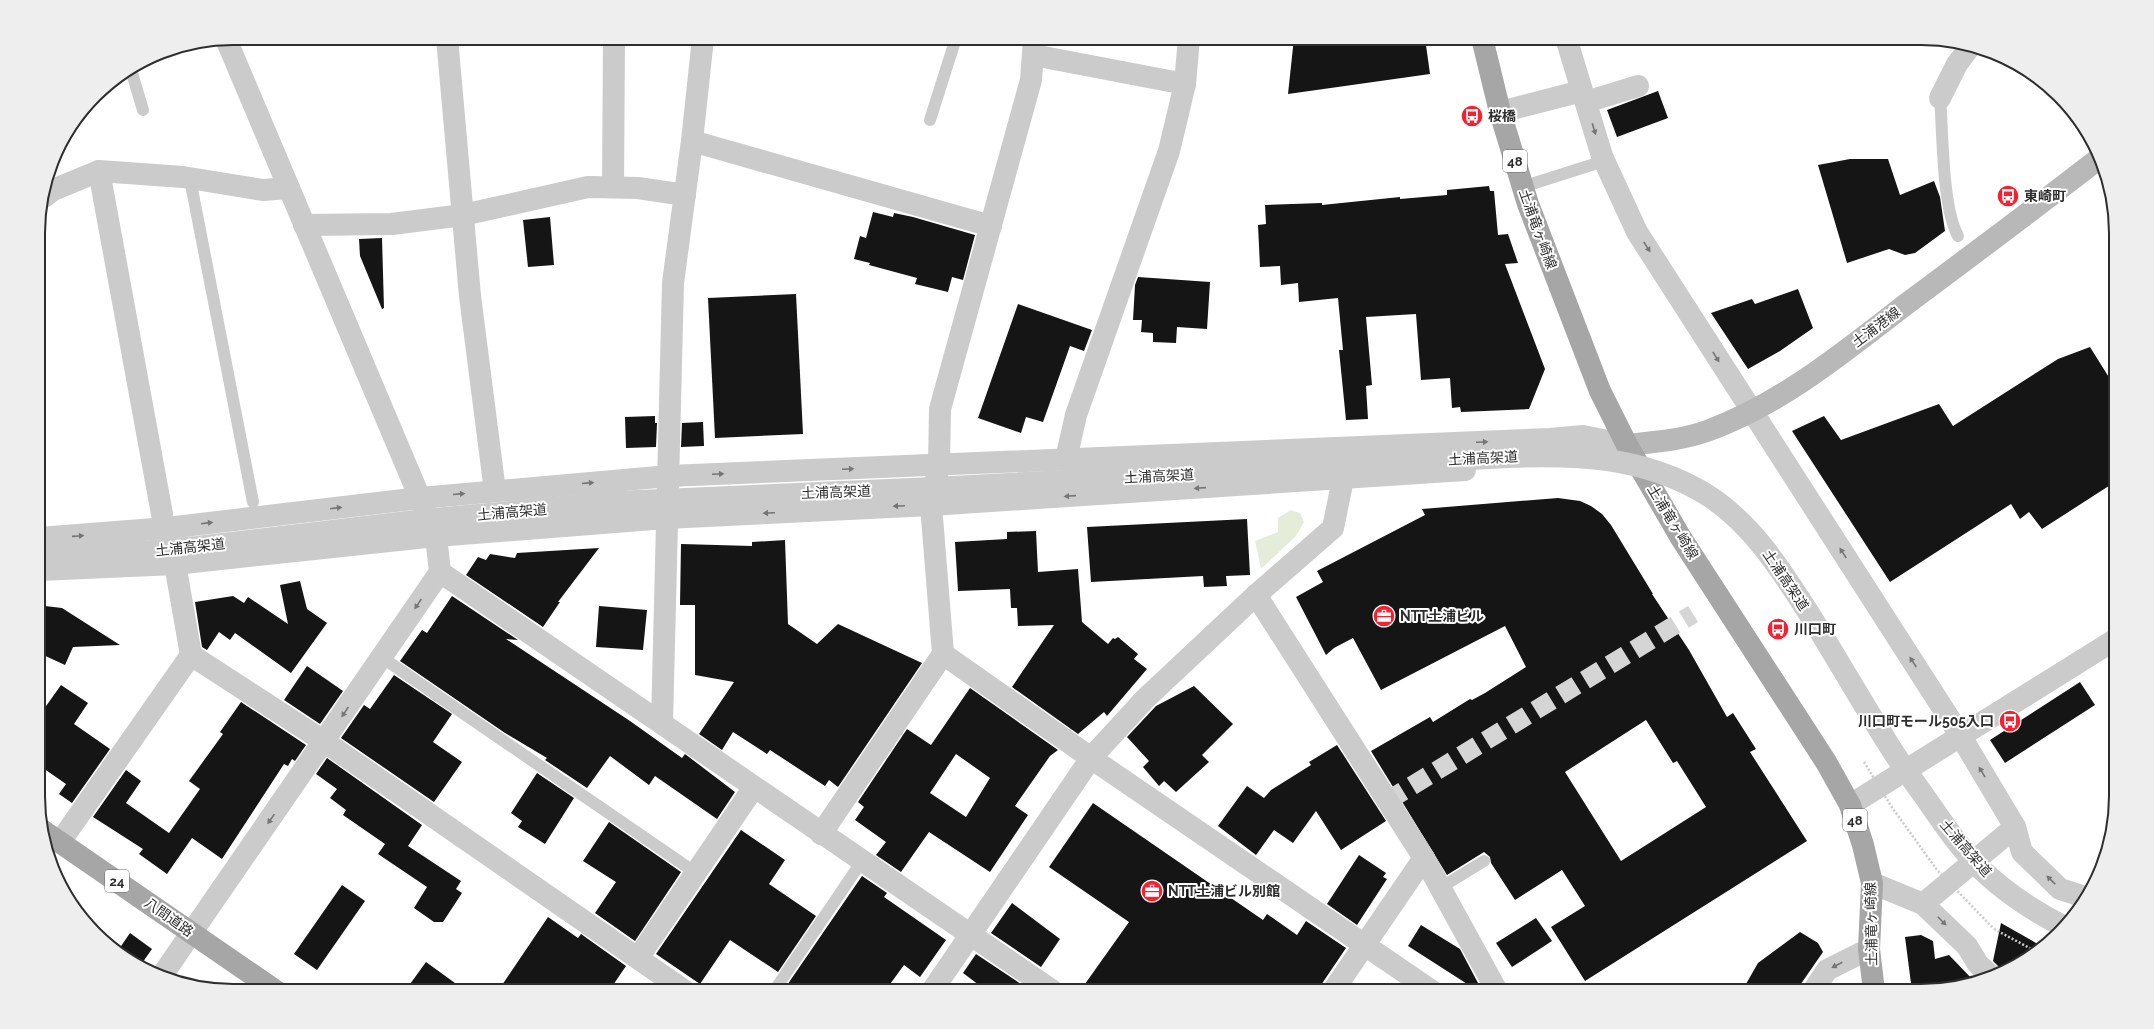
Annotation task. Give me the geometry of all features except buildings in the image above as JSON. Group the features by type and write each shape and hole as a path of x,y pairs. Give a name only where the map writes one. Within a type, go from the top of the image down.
{"main road":[{"name":"土浦竜ヶ崎線","path":"1484,45 1500,112 1522,187 1586,359 1600,391 1627,445 1681,538 1826,762 1850,805 1863,845 1872,883 1869,949 1873,984"},
{"name":"土浦港線","path":"1627,445 1684,437 1706,431 1752,412 1793,388 1861,339 2095,161"},
{"name":"八間道路","path":"49,835 266,984"}],"street":[{"path":"166,972 325,742 440,572 436,536 229,45"},
{"path":"447,45 470,296 495,491"},
{"path":"613,187 614,45"},
{"path":"662,723 666,518 669,476 668,413 673,284 692,141 702,45"},
{"path":"1066,459 1076,415 1169,152 1185,84 1188,45"},
{"path":"1568,45 1604,161 1637,232 1960,735 2015,827 2022,852 2060,889 2081,895"},
{"path":"820,834 943,654 931,505 939,464 940,409 992,226 1031,80 1034,47 1185,84"},
{"path":"1940,98 1957,64 1968,51"},
{"path":"1500,112 1638,86"},
{"path":"692,141 992,226"},
{"path":"50,190 99,171 190,179 263,190 289,188"},
{"path":"99,171 162,514"},
{"path":"304,225 392,224 463,215 588,187 638,188 685,195"},
{"path":"45,538 167,528 420,498 669,476 1583,436 1627,445"},
{"path":"45,570 175,564 436,536 666,518 931,505 1343,479 1593,460 1627,445"},
{"name":"土浦高架道","path":"45,556 152,551 197,547 424,520 618,502 926,489 1508,457 1562,455 1610,460 1671,477 1705,494 1734,516 1744,526 1759,542 1785,576 1888,744 1958,842 1981,870 2012,895 2059,923"},
{"path":"937,984 1091,758 1145,698 1256,595 1333,528 1343,479"},
{"path":"60,842 191,655 175,564"},
{"path":"440,572 662,723 820,834 1043,984"},
{"path":"1256,595 1424,858 1493,984"},
{"path":"1850,805 2109,642"},
{"path":"943,654 1091,758 1422,984"},
{"path":"191,655 325,742 674,984"},
{"path":"638,958 754,787"},
{"path":"1923,904 2015,827"},
{"path":"1338,984 1424,858"},
{"path":"1872,883 1923,904 1967,946 1978,964 1987,972"},
{"path":"1818,984 1827,970 1869,949"}],"lane":[{"path":"930,120 954,45"},
{"path":"132,74 143,110"},
{"path":"1940,98 1948,202 1954,229 1958,236"},
{"path":"1522,187 1604,161"},
{"path":"190,179 253,502"},
{"path":"390,663 696,872"},
{"path":"779,984 862,861"},
{"path":"1440,888 1484,861"}],"path":[{"path":"1864,762 1891,806 1937,870 1994,929 2031,949"}],"green space":[{"path":"1291,510 1300,513 1304,522 1296,536 1261,569 1255,541 1278,532 1278,518"}],"tunnel":[{"path":"1387,801 1693,614"}],"place":[{"name":"桜橋","path":"1472,116"},
{"name":"東崎町","path":"2008,196"},
{"name":"NTT土浦ビル","path":"1384,616"},
{"name":"川口町","path":"1778,629"},
{"name":"川口町モール505入口","path":"2010,721"},
{"name":"NTT土浦ビル別館","path":"1152,891"}]}
